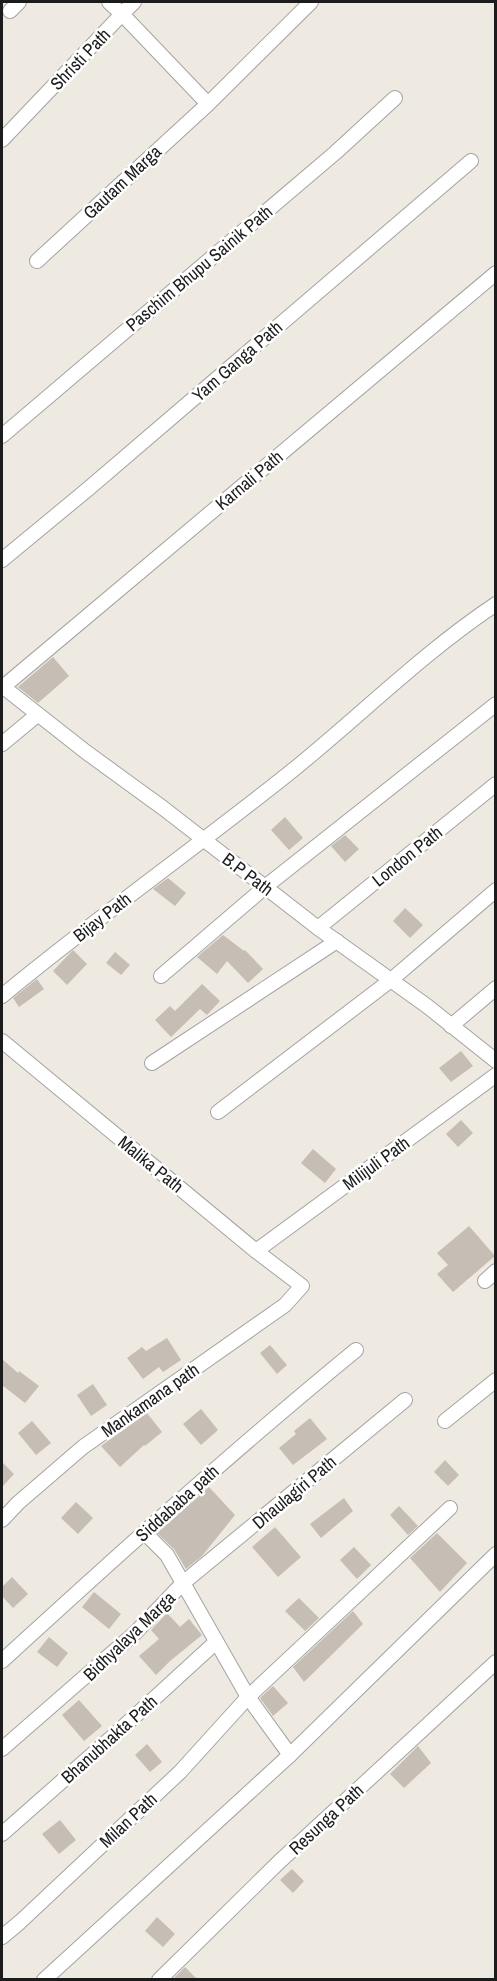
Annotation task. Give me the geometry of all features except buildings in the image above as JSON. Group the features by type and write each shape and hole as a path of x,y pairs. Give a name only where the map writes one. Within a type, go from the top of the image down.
{"street":[{"path":"109,2 122,14 134,2"},
{"name":"Gautam Marga","path":"37,261 208,104 311,2"},
{"name":"Shristi Path","path":"2,141 122,14 208,104"},
{"name":"Paschim Bhupu Sainik Path","path":"2,436 334,153 395,98"},
{"name":"Yam Ganga Path","path":"2,560 471,161"},
{"name":"Karnali Path","path":"2,687 495,273"},
{"name":"Bijay Path","path":"2,996 152,878 204,841 331,739 439,646 495,604"},
{"name":"B.P Path","path":"2,687 495,1061"},
{"path":"161,976 265,887 495,704"},
{"path":"2,744 37,715"},
{"name":"London Path","path":"318,928 495,784"},
{"path":"218,1112 391,980 495,890"},
{"path":"152,1063 336,941"},
{"path":"451,1026 495,988"},
{"name":"Malika Path","path":"2,1041 256,1251 302,1286"},
{"name":"Milijuli Path","path":"256,1251 495,1075"},
{"path":"485,1281 495,1272"},
{"name":"Mankamana path","path":"2,1520 18,1503 83,1447 285,1305 302,1286"},
{"name":"Siddababa path","path":"2,1660 179,1500 282,1410 356,1350"},
{"path":"445,1421 495,1380"},
{"name":"Dhaulagiri Path","path":"183,1583 405,1400"},
{"name":"Milan Path","path":"2,1937 180,1772 248,1697 450,1508"},
{"path":"145,1533 167,1555 183,1583"},
{"path":"44,1980 290,1755 495,1554"},
{"name":"Bidhyalaya Marga","path":"2,1749 135,1633 183,1583 248,1697 290,1755"},
{"name":"Bhanubhakta Path","path":"2,1834 216,1642"},
{"name":"Resunga Path","path":"159,1980 279,1862 495,1662"}]}
